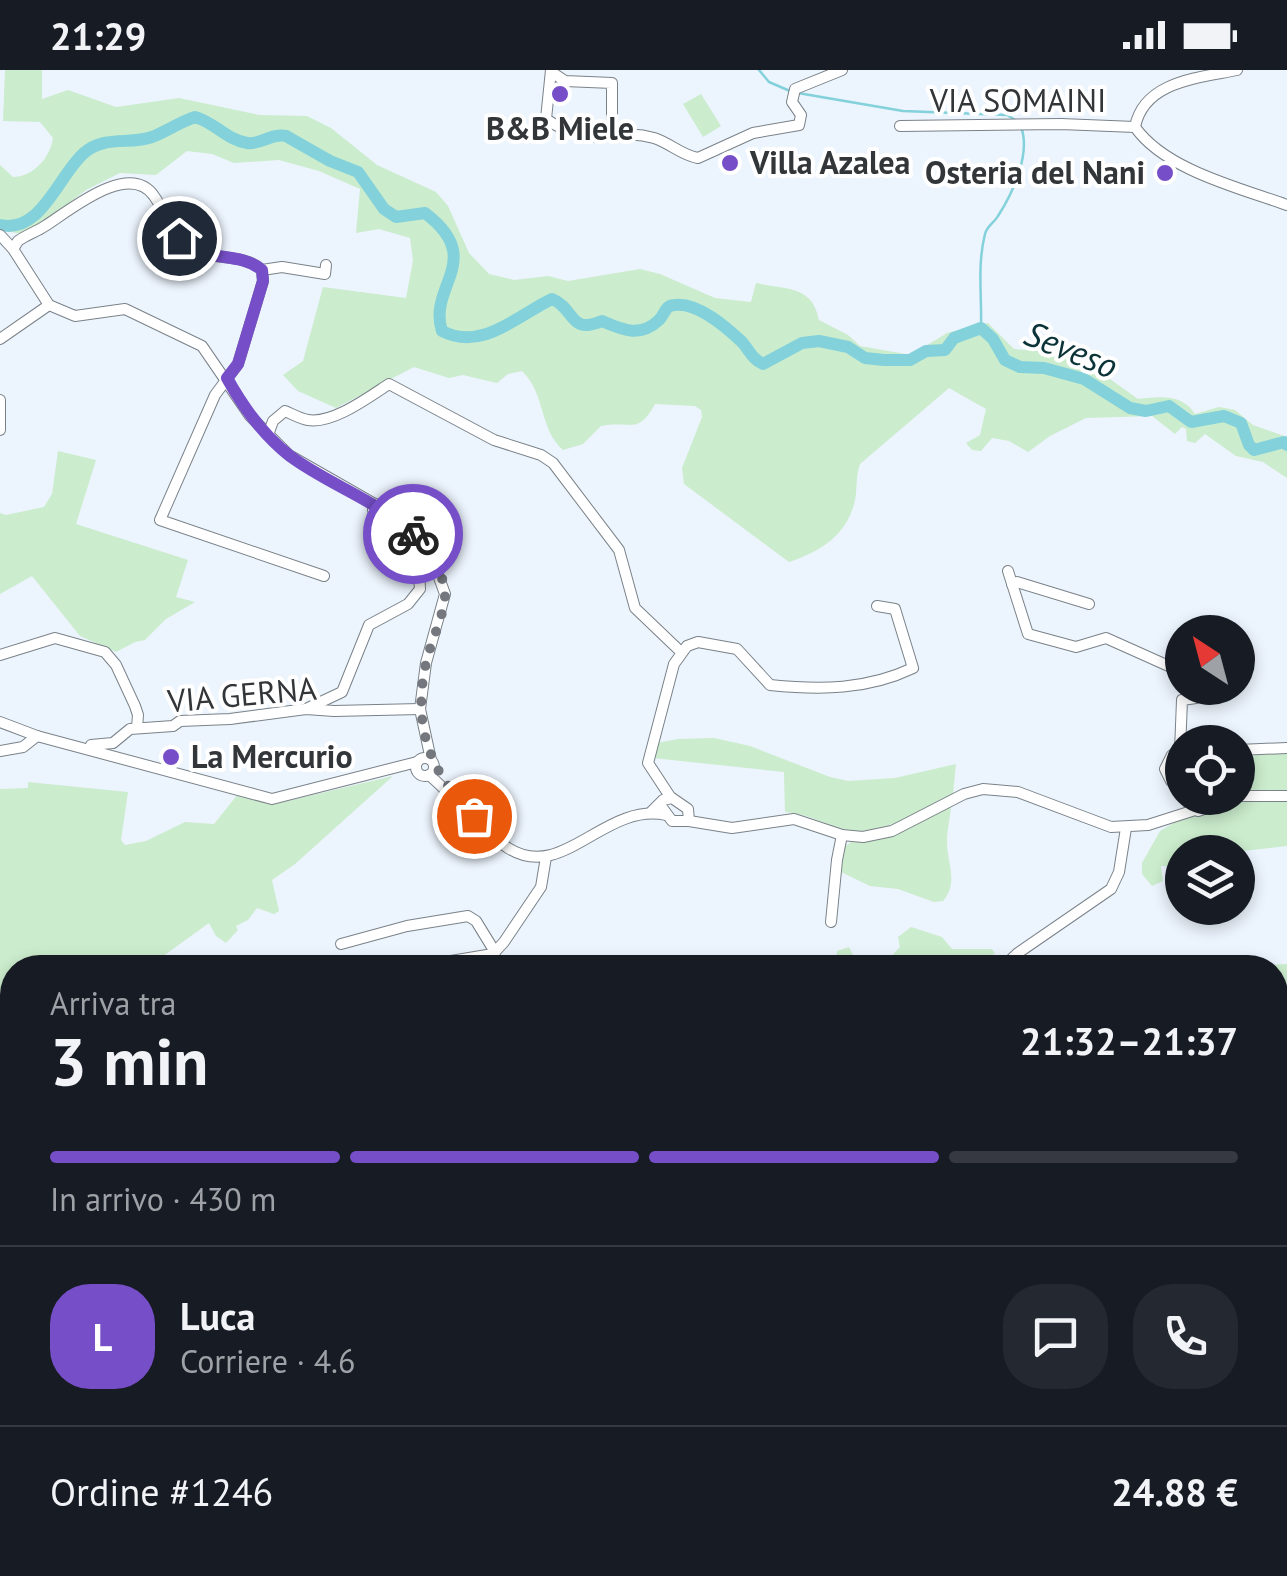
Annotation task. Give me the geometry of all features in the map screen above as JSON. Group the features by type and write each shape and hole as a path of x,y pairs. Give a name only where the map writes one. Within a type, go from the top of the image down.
{"street":[{"path":"612,120 612,83 565,81 552,72 546,119 589,138 651,137 698,158 753,133 798,125 800,115 792,102 793,93 842,70"},
{"path":"1237,70 1165,88 1144,104 1136,127 1150,144 1203,175 1287,205"},
{"name":"VIA SOMAINI","path":"900,126 1136,127"},
{"path":"12,249 18,241 102,189 136,185 152,191 184,245 207,254 244,260 262,270 282,268 325,274 326,265"},
{"path":"0,235 48,305 75,316 116,308 132,311 202,346 268,436 308,467 375,504 416,538 433,561 445,590 426,663 420,709 427,736 425,766 508,848 524,856 546,857 566,851 612,822 663,803 707,824 732,828 794,818 842,835 876,835 892,830 964,794 983,789 1018,792 1096,823 1126,828 1148,826 1174,815"},
{"path":"262,270 263,281 238,364 208,410 160,520 324,576"},
{"path":"0,339 48,305"},
{"path":"268,436 274,421 286,411 307,420 324,418 365,402 389,384 494,440 541,454 562,472 574,494 619,550 635,608 684,649"},
{"path":"0,400 0,430"},
{"path":"306,709 342,692 369,626 408,604 420,589 411,546 373,510 375,504"},
{"path":"1008,570 1028,634 1076,647 1106,638 1165,664"},
{"path":"1012,584 1017,582 1090,604"},
{"path":"689,816 679,823 663,803 648,763 674,664 684,649 698,642 736,649 770,685 834,690 851,687 913,668 895,609 877,606"},
{"path":"0,655 56,638 105,652 116,664 135,706 137,728"},
{"name":"VIA GERNA","path":"75,746 107,745 137,728 306,709 420,709"},
{"path":"0,722 37,736 272,799 425,766"},
{"path":"0,751 23,747 37,736"},
{"path":"1255,749 1287,748"},
{"path":"1255,796 1287,796"},
{"path":"1015,955 1111,889 1120,872 1126,828"},
{"path":"831,922 842,835"},
{"path":"490,955 540,887 546,857"},
{"path":"341,944 406,926 468,916 495,952"}],"green space":[{"path":"5,70 42,70 42,99 68,90 116,107 179,98 259,115 307,116 331,128 377,165 436,192 448,206 469,253 489,274 514,280 548,276 568,281 640,269 715,298 751,302 756,283 788,289 811,300 819,320 860,346 911,355 947,333 988,323 1014,349 1075,354 1138,399 1177,399 1195,414 1219,407 1235,410 1253,425 1287,437 1287,478 1263,462 1236,456 1205,434 1195,443 1187,441 1186,429 1182,427 1175,434 1152,416 1086,418 1028,452 1009,441 992,438 981,451 972,450 966,443 980,435 986,409 949,388 860,464 854,504 837,534 820,548 789,562 684,484 682,468 702,417 695,406 655,404 638,423 601,426 583,444 563,450 555,442 535,390 522,371 508,374 497,383 463,375 449,378 414,367 336,408 298,391 283,375 303,361 323,287 406,298 413,261 410,238 379,229 356,233 360,189 319,171 279,160 234,163 212,154 187,151 156,175 120,173 86,190 33,230 22,234 0,230 0,165 13,177 27,174 44,159 53,138 40,122 3,121"},
{"path":"701,94 721,126 703,137 683,104"},
{"path":"58,451 96,460 76,524 188,560 176,597 195,602 166,619 145,640 116,652 80,636 32,576 0,594 0,513 44,507 52,494"},
{"path":"714,738 750,746 848,781 895,778 956,764 953,794 888,826 848,830 785,812 784,772 653,758 657,743"},
{"path":"1287,752 1287,846 1255,850 1255,835 1165,835 1163,881 1152,886 1142,874 1142,863 1160,831 1187,815 1255,815 1255,755"},
{"path":"393,776 272,880 279,911 274,914 257,908 248,920 236,926 238,930 226,943 216,936 209,923 165,955 0,955 0,789 28,788 28,782 128,792 121,840 125,845 146,841 185,822 214,824 238,794 275,804"},
{"path":"951,807 947,842 951,880 943,901 870,886 841,872 843,848 851,842 889,836"},
{"path":"911,927 942,937 952,949 992,949 995,954 893,955 900,947 898,937"},
{"path":"849,947 853,955 836,955 837,951"}],"waterway":[{"path":"759,70 769,82 790,91"},
{"path":"798,93 903,111 1007,115 1017,121"},
{"name":"Seveso","path":"0,225 27,221 38,212 92,147 152,137 195,117 247,143 286,136 358,172 384,209 396,217 425,213 452,245 454,259 440,315 442,331 457,336 471,337 499,329 552,299 578,323 602,321 631,331 652,326 672,305 684,305 712,317 763,364 802,343 819,341 848,347 865,358 910,360 926,351 945,350 954,338 981,328 1005,360 1020,367 1044,368 1084,379 1130,408 1146,411 1169,406 1191,422 1224,416 1241,423 1254,450 1284,442 1287,445"},
{"path":"981,328 983,246 986,231 1004,207 1019,173 1024,149 1021,127"}],"way so far":[{"path":"413,534 433,561 445,590 426,663 420,709 431,760 448,790 474,816"}],"place":[{"name":"B&B Miele","path":"560,94"},
{"name":"Villa Azalea","path":"730,163"},
{"name":"Osteria del Nani","path":"1165,173"},
{"name":"La Mercurio","path":"171,757"}],"route":[{"path":"179,238 192,250 244,260 262,270 263,281 238,364 227,378 250,416 288,455 380,507 413,534"}]}
